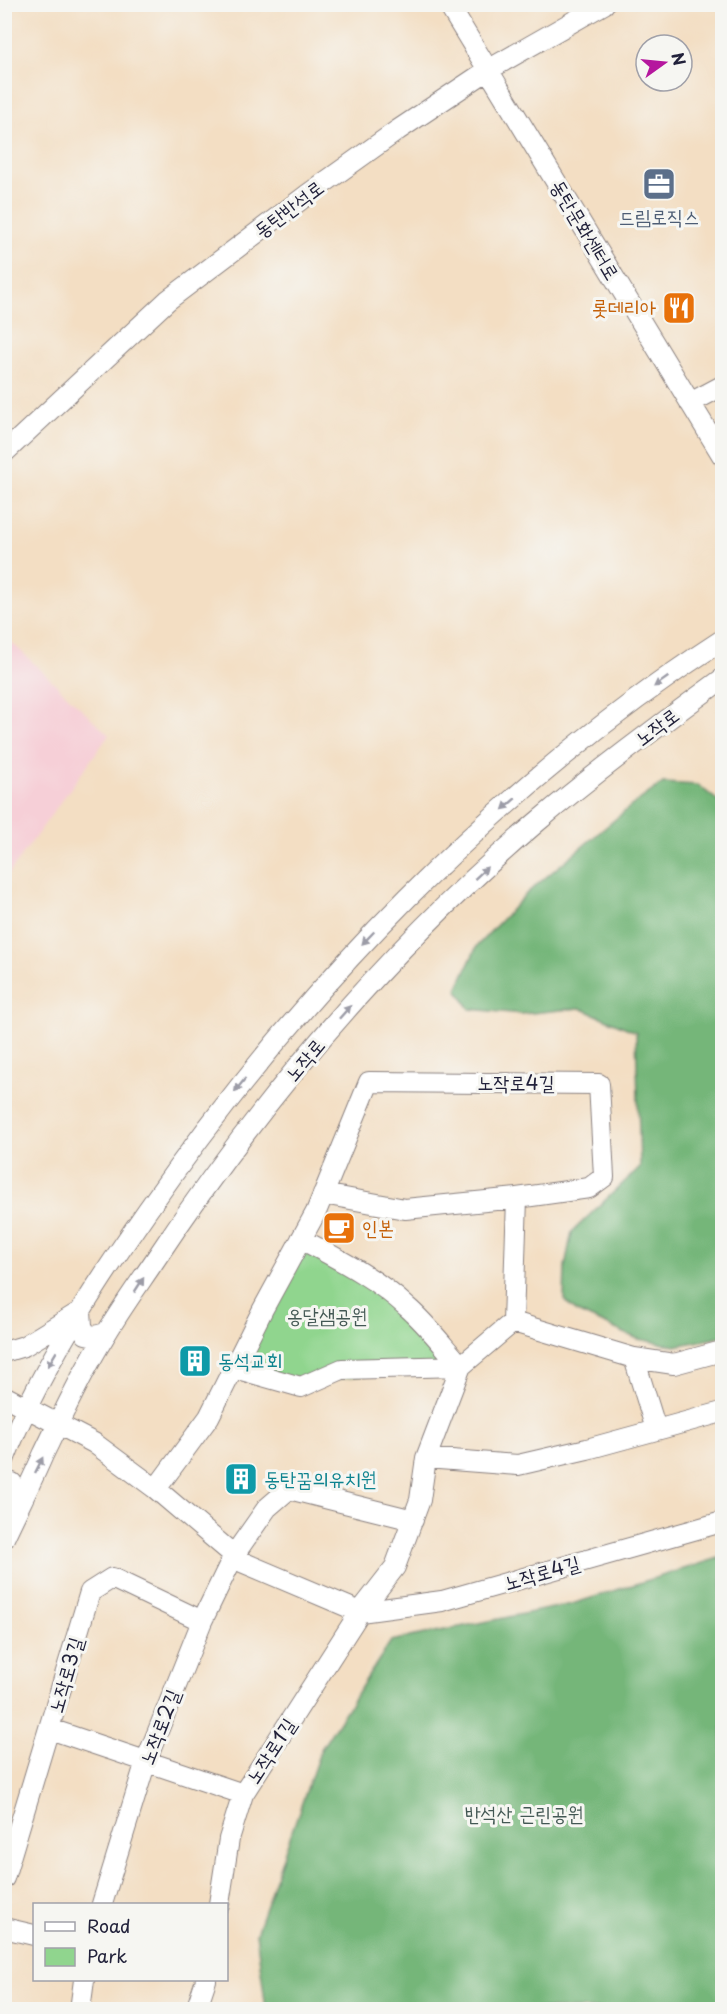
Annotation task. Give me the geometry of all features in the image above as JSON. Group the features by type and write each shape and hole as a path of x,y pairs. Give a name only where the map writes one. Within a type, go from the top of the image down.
{"street":[{"name":"동탄문화센터로","path":"448,4 723,456"},
{"name":"동탄반석로","path":"4,453 168,300 334,175 488,70 603,4"},
{"path":"690,403 723,386"},
{"name":"노작로","path":"4,1461 47,1366 129,1236 230,1096 291,1022 357,950 454,854 556,763 656,685 718,647"},
{"name":"노작로","path":"4,1538 57,1424 106,1333 197,1198 307,1055 392,961 443,909 538,821 640,740 723,679"},
{"name":"노작로4길","path":"156,1489 209,1418 323,1194 369,1082 599,1084 604,1177 589,1188 405,1209 323,1194"},
{"path":"4,1396 94,1443 156,1489 242,1562 360,1612 395,1567 420,1500 426,1458 461,1366 513,1322 517,1198"},
{"path":"301,1239 355,1268 383,1287 420,1319 461,1366"},
{"path":"4,1352 24,1346 81,1311 82,1326 86,1334 95,1336 106,1333"},
{"path":"513,1322 634,1358 674,1364 723,1351"},
{"path":"634,1358 656,1429"},
{"path":"234,1368 301,1387 342,1369 461,1366"},
{"path":"426,1458 518,1465 723,1412"},
{"path":"4,1482 12,1483 18,1492 19,1506"},
{"path":"234,1555 267,1508 289,1489 413,1520"},
{"name":"노작로4길","path":"360,1612 442,1601 723,1522"},
{"name":"노작로2길","path":"103,1903 146,1761 202,1621 234,1555"},
{"name":"노작로3길","path":"4,1878 90,1592 112,1578 202,1621"},
{"name":"노작로1길","path":"219,1903 229,1839 243,1794 360,1612"},
{"path":"50,1729 243,1794"},
{"path":"4,1929 33,1935"},
{"path":"80,2010 84,1981"},
{"path":"196,2010 203,1981"}],"shaded area":[{"path":"5,636 109,735 5,879"}],"green space":[{"path":"663,783 698,785 722,804 722,1337 675,1346 638,1339 577,1312 564,1300 565,1266 572,1232 640,1167 636,1032 580,1008 522,1014 470,1009 457,989 477,946 527,893 631,806"},
{"name":"옹달샘공원","path":"304,1243 355,1271 455,1363 304,1383 241,1365"},
{"name":"반석산 근린공원","path":"722,1557 722,2009 266,2009 256,1933 321,1749 391,1641 572,1604"}],"place":[{"name":"드림로직스","path":"659,184"},
{"name":"롯데리아","path":"679,308"},
{"name":"인본","path":"339,1228"},
{"name":"동석교회","path":"195,1361"},
{"name":"동탄꿈의유치원","path":"241,1479"}]}
